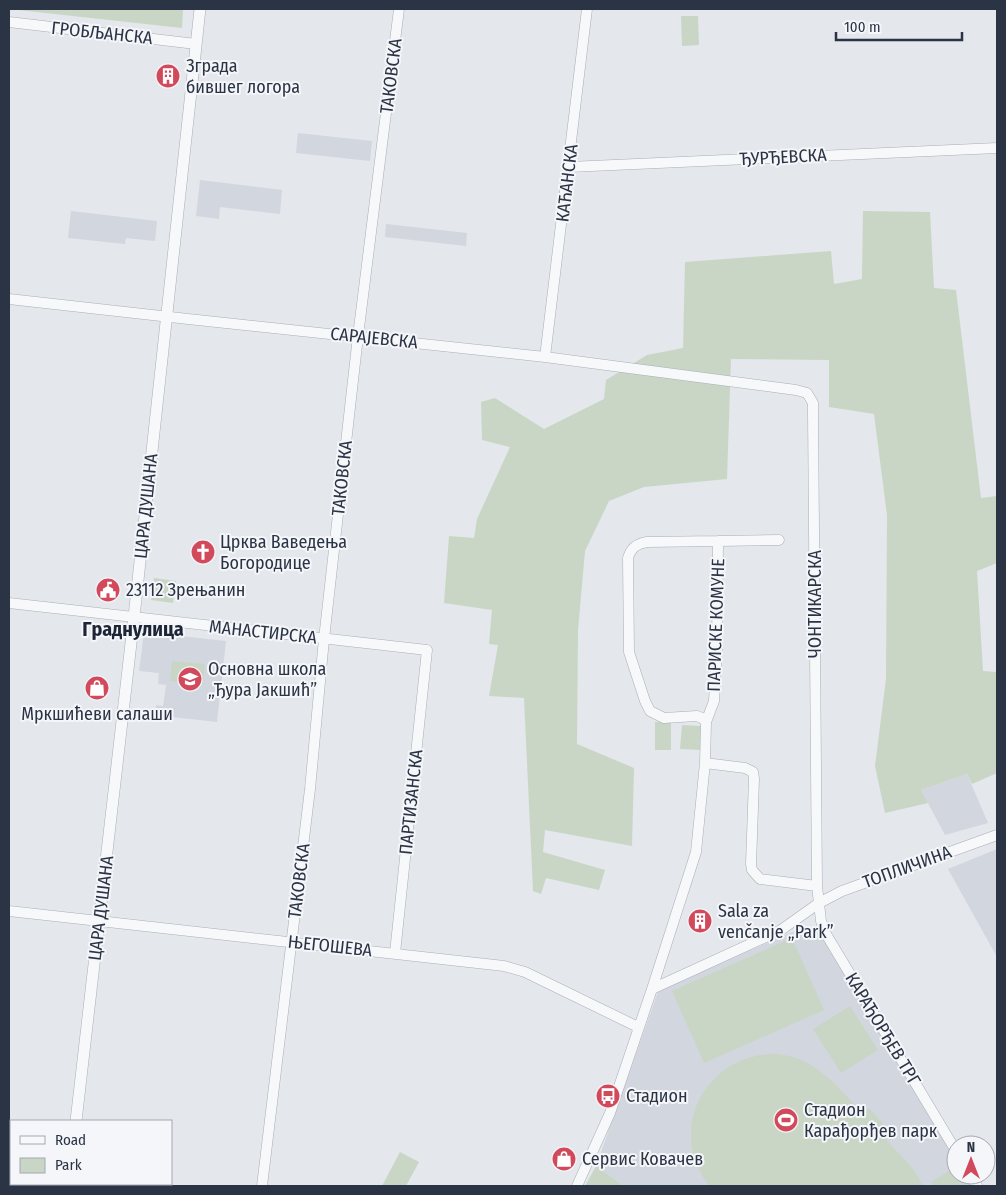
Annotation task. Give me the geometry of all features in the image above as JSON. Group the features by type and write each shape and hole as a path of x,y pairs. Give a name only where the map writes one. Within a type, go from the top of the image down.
{"street":[{"name":"ЦАРА ДУШАНА","path":"76,1120 134,617 200,9"},
{"name":"ТАКОВСКА","path":"262,1186 310,789 324,639 358,336 399,9"},
{"name":"КАЋАНСКА","path":"545,357 587,9"},
{"name":"ГРОБЉАНСКА","path":"9,22 196,44"},
{"name":"ЂУРЂЕВСКА","path":"569,167 997,148"},
{"name":"САРАЈЕВСКА","path":"9,299 545,357 740,382"},
{"name":"ЧОНТИКАРСКА","path":"740,382 802,391 810,397 812,403 817,886"},
{"name":"ПАРИСКЕ КОМУНЕ","path":"718,541 717,650 714,701 706,722 697,716 664,718 650,711 629,652 628,558 633,547 647,542 778,540"},
{"name":"МАНАСТИРСКА","path":"9,603 427,650"},
{"name":"ПАРТИЗАНСКА","path":"394,953 427,650"},
{"path":"577,1186 610,1113 696,852 705,763 706,722"},
{"path":"705,763 745,768 753,772 752,870 755,875 760,879 817,886"},
{"name":"ТОПЛИЧИНА","path":"819,904 842,891 997,835"},
{"name":"КАРАЂОРЂЕВ ТРГ","path":"817,886 821,921 826,934 946,1135"},
{"path":"652,990 781,930 819,904"},
{"name":"ЊЕГОШЕВА","path":"9,912 394,953 515,969 526,972 638,1027"}],"shaded area":[{"path":"298,133 372,141 370,161 296,153"},
{"path":"200,180 282,190 280,214 220,207 219,219 196,216"},
{"path":"71,211 157,221 155,241 126,238 125,244 68,238"},
{"path":"386,224 467,233 466,246 385,237"},
{"name":"Основна школа „Ђура Јакшић”","path":"144,632 226,641 217,722 155,715 156,705 163,706 166,685 158,684 159,673 139,671"},
{"path":"967,774 988,823 945,835 921,790"},
{"path":"997,849 997,957 948,869"},
{"path":"819,926 946,1143 946,1185 971,1186 624,1186 596,1166 659,989 795,931"}],"green space":[{"path":"9,9 183,9 182,28"},
{"path":"681,16 698,16 699,45 682,46"},
{"path":"863,211 930,212 934,288 956,290 981,498 997,496 997,563 977,571 983,671 997,672 997,773 972,784 967,774 921,790 928,803 885,813 875,766 886,679 887,515 874,414 829,407 829,360 731,359 727,479 644,487 609,501 585,551 578,630 577,744 634,768 632,846 545,830 543,852 605,870 599,890 546,878 541,894 533,891 524,698 489,696 498,645 489,644 492,610 444,603 449,536 474,538 477,519 510,447 482,440 481,402 495,398 544,429 604,399 606,380 647,355 683,348 685,262 831,251 834,284 862,279"},
{"path":"154,578 176,581 173,603 151,600"},
{"path":"172,661 205,664 203,684 170,681"},
{"path":"655,722 671,722 671,750 655,750"},
{"path":"682,725 701,726 700,750 680,749"},
{"path":"792,938 824,1010 704,1063 672,991"},
{"path":"850,1006 878,1050 841,1073 813,1029"},
{"name":"Стадион Карађорђев парк","path":"771,1054 786,1055 811,1065 833,1082 863,1114 869,1108 887,1128 881,1134 914,1170 923,1186 709,1186 698,1168 692,1148 691,1130 694,1113 701,1097 710,1083 722,1072 737,1063 753,1057"},
{"path":"400,1152 419,1162 406,1186 382,1186"},
{"path":"596,1166 624,1186 585,1186"},
{"path":"946,1173 946,1185 965,1186 934,1186 931,1182"}],"place":[{"name":"Зграда бившег логора","path":"168,76"},
{"name":"Црква Ваведења Богородице","path":"203,552"},
{"name":"23112 Зрењанин","path":"108,590"},
{"name":"Основна школа „Ђура Јакшић”","path":"190,679"},
{"name":"Мркшићеви салаши","path":"97,688"},
{"name":"Sala za venčanje „Park”","path":"700,921"},
{"name":"Стадион","path":"608,1096"},
{"name":"Стадион Карађорђев парк","path":"786,1120"},
{"name":"Сервис Ковачев","path":"564,1159"}],"district":[{"name":"Граднулица","path":"133,629"}]}
